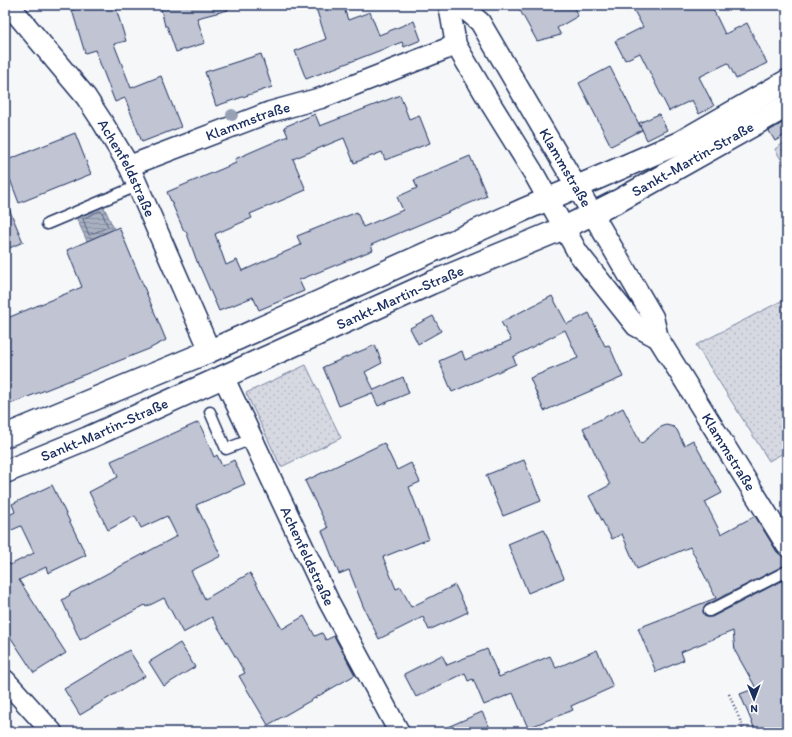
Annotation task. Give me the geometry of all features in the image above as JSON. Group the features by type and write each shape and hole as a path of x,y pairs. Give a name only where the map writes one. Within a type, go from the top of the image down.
{"main road":[{"name":"Sankt-Martin-Straße","path":"5,436 210,351 679,143 787,81"},
{"name":"Sankt-Martin-Straße","path":"5,472 88,438 450,275 564,228 627,196 787,106"}],"street":[{"name":"Achenfeldstraße","path":"9,5 86,97 129,166 210,351"},
{"name":"Klammstraße","path":"449,5 456,45 549,200 578,253 636,326 658,338"},
{"name":"Klammstraße","path":"460,5 480,22 653,317 658,338 787,546"},
{"name":"Klammstraße","path":"129,166 270,112 321,98 456,45"},
{"name":"Achenfeldstraße","path":"223,376 329,602 399,732"},
{"path":"5,680 52,732"}],"lane":[{"path":"47,224 137,186"},
{"path":"210,412 226,449 252,439"},
{"path":"709,611 787,571"}],"path":[{"path":"729,694 745,732"},
{"path":"734,732 744,728"}],"shaded area":[{"path":"787,141 787,170 775,149"},
{"path":"787,298 787,451 769,461 696,345"},
{"path":"306,365 341,438 281,467 246,393"}],"water":[{"path":"103,205 114,229 87,241 76,217"}],"building":[{"path":"89,5 115,5 126,41 114,44 131,88 161,76 181,127 142,142 125,98 115,102 95,50 85,53 72,10"},
{"path":"160,5 227,5 228,10 197,18 205,43 176,52 167,26 165,26"},
{"path":"315,5 343,5 348,20 370,12 379,35 414,21 421,40 404,47 402,42 306,79 295,51 326,39"},
{"path":"517,5 572,5 578,16 557,28 561,35 537,41"},
{"path":"631,5 711,5 725,34 747,23 767,63 736,79 728,63 699,77 714,106 699,114 692,100 669,111 640,53 625,60 615,41 643,27"},
{"path":"261,54 272,87 216,106 205,72"},
{"path":"610,67 642,130 611,146 579,83"},
{"path":"400,95 409,119 419,115 430,143 385,160 382,152 354,163 344,138 293,159 306,190 250,214 252,218 215,234 226,265 237,260 242,271 301,245 297,236 357,212 363,227 403,210 397,197 417,188 414,180 470,156 487,196 371,245 373,250 299,280 304,291 259,310 253,297 219,311 199,267 186,231 184,231 167,192 236,163 235,159 288,136 284,127 315,114 320,126"},
{"path":"659,114 667,130 647,140 639,123"},
{"path":"787,120 787,134 775,141 769,131"},
{"path":"75,133 91,174 19,203 5,166 5,161"},
{"path":"5,199 23,242 5,250"},
{"path":"119,227 166,340 149,349 5,406 5,319 82,287 67,250"},
{"path":"552,296 567,324 589,313 605,346 609,345 623,377 544,411 530,378 578,358 565,330 513,357 516,364 452,392 439,361 462,351 465,360 511,340 501,322"},
{"path":"433,316 441,331 418,344 410,328"},
{"path":"375,345 382,363 365,372 374,390 403,377 409,393 378,406 372,393 339,406 323,367"},
{"path":"623,408 641,444 659,428 666,425 674,427 677,430 684,445 693,440 722,493 705,502 721,534 755,516 777,552 783,556 787,564 706,605 703,611 706,617 712,617 787,578 787,662 782,664 787,675 787,732 756,732 740,694 756,688 735,651 733,631 681,652 684,660 656,672 638,628 716,598 690,547 637,569 622,534 612,539 589,496 610,485 583,428"},
{"path":"199,422 214,457 217,455 222,466 234,460 245,484 196,505 221,556 191,571 205,599 250,573 282,629 304,616 315,636 322,633 326,640 334,636 355,675 268,725 239,676 245,673 212,617 183,633 164,598 146,607 145,605 80,640 62,600 70,595 69,594 177,536 167,516 141,528 135,516 108,530 89,492 118,477 111,461"},
{"path":"384,443 397,470 411,463 420,482 409,487 429,539 383,557 396,589 401,587 411,607 455,585 468,612 429,630 423,617 379,639 363,606 349,570 339,574 322,531 328,528 305,481"},
{"path":"524,460 541,501 503,516 486,475"},
{"path":"52,485 86,555 48,573 46,567 19,580 66,653 34,673 5,629 5,558 10,565 34,553 21,526 5,533 5,517 15,512 12,504"},
{"path":"544,529 564,578 528,593 508,544"},
{"path":"180,643 195,667 164,686 149,662"},
{"path":"487,649 499,677 550,656 556,668 597,650 613,687 571,706 573,710 528,728 513,693 484,705 473,679 468,681 465,673 416,697 404,674 442,655 447,665"},
{"path":"129,650 145,676 80,715 64,689"},
{"path":"482,712 492,732 436,732"}]}
